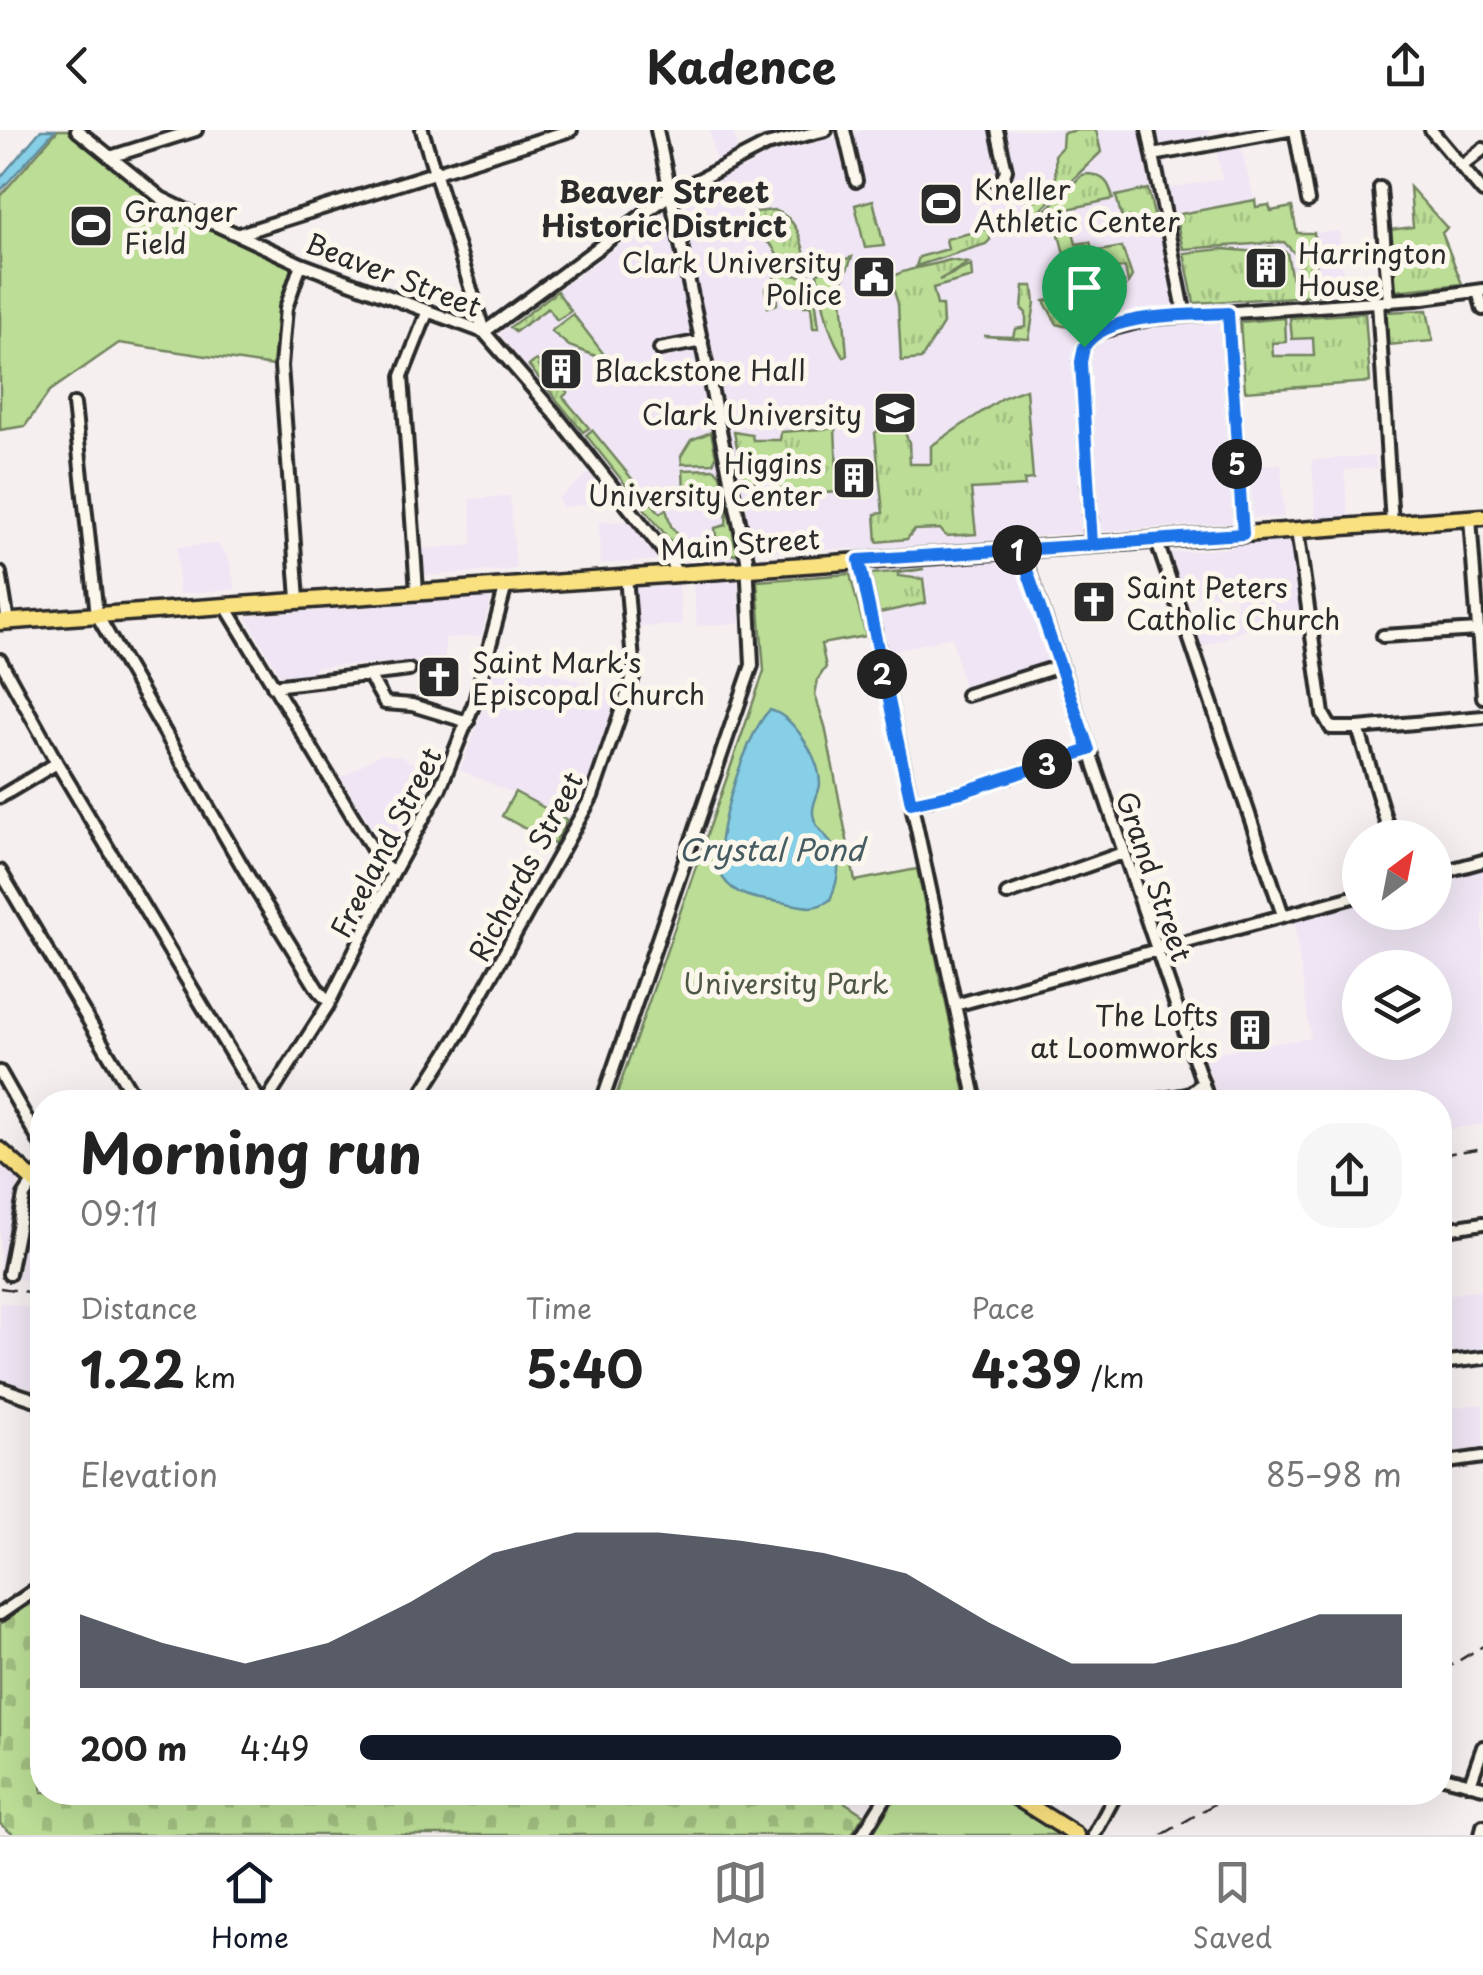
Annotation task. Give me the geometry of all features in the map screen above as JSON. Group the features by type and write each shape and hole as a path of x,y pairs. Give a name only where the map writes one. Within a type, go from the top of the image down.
{"main road":[{"name":"Main Street","path":"4,622 1476,517"},
{"path":"0,1150 30,1172"},
{"path":"1029,1805 1076,1835"}],"street":[{"name":"Beaver Street","path":"77,130 161,198 301,264 484,332 575,438 671,560 676,573"},
{"path":"110,156 196,130"},
{"path":"422,130 484,332 671,194 766,145 826,130"},
{"path":"238,234 571,130"},
{"path":"606,1090 752,665 748,567 657,130"},
{"path":"844,130 856,180"},
{"path":"997,130 1006,170 997,182"},
{"path":"1148,130 1185,315"},
{"path":"1153,156 1291,130 1308,201"},
{"path":"1431,130 1483,192"},
{"path":"1462,166 1483,149"},
{"path":"1380,188 1392,524"},
{"path":"298,599 281,366 286,308 301,264"},
{"path":"1092,545 1081,362 1084,347 1094,333 1111,326 1185,315 1383,302 1481,290 1483,310"},
{"path":"417,591 402,376 427,313"},
{"path":"1228,313 1243,534"},
{"path":"660,349 702,341"},
{"path":"74,404 98,616 255,888 329,1002"},
{"path":"1476,517 1483,697"},
{"path":"1296,530 1324,714 1332,728 1483,717"},
{"path":"1156,540 1284,915"},
{"name":"Grand Street","path":"1020,550 1205,1090"},
{"path":"859,560 973,1090"},
{"path":"0,573 4,622"},
{"name":"Richards Street","path":"424,1090 460,1033 592,796 634,674 626,576"},
{"name":"Freeland Street","path":"271,1090 329,1002 440,788 468,722 506,585"},
{"path":"224,605 380,862 393,873"},
{"path":"1383,636 1478,630"},
{"path":"0,660 57,764 256,1090"},
{"path":"967,695 1060,666"},
{"path":"273,686 409,670"},
{"path":"369,675 385,703 412,705 468,722"},
{"path":"1358,728 1386,820"},
{"path":"911,803 962,792 1089,750"},
{"path":"0,797 57,764"},
{"path":"1008,894 1124,853"},
{"path":"1452,870 1483,862"},
{"path":"0,870 130,1090"},
{"path":"955,1005 1342,900"},
{"path":"0,1072 30,1125"},
{"path":"1194,1090 1203,1083"},
{"path":"9,1274 24,1196 30,1190"},
{"path":"1452,1228 1483,1224"},
{"path":"1452,1362 1483,1358"},
{"path":"0,1388 30,1398"},
{"path":"1452,1461 1483,1457"},
{"path":"0,1614 30,1593"},
{"path":"1470,1784 1483,1747"},
{"path":"1452,1779 1483,1787"},
{"path":"862,1835 881,1805"},
{"path":"1094,1835 1110,1805"},
{"path":"1481,1835 1483,1826"}],"shaded area":[{"name":"Clark University","path":"710,130 733,130 741,170 770,154 865,130 1208,130 1210,137 1162,145 1170,188 1222,179 1217,151 1241,147 1256,207 1269,205 1271,211 1292,207 1297,234 1339,231 1344,294 1394,291 1389,230 1413,227 1410,187 1447,228 1442,233 1462,284 1422,290 1433,341 1388,345 1386,312 1365,313 1370,382 1223,391 1233,533 1316,527 1312,460 1375,456 1376,468 1344,470 1349,527 1289,533 1302,622 1263,629 1261,623 1203,647 1195,623 1238,613 1234,594 1186,597 1170,553 1232,548 1229,523 1018,537 1056,658 964,689 952,637 881,654 857,548 736,553 740,623 697,626 693,584 682,558 622,482 597,503 563,507 557,499 604,461 499,333 679,202 720,181"},
{"path":"1281,464 1284,517 1253,518 1250,466"},
{"path":"510,496 516,569 424,576 422,549 473,545 470,499"},
{"path":"632,521 655,549 657,560 600,564 599,522"},
{"path":"217,544 228,557 236,589 179,594 177,547"},
{"path":"679,585 682,625 636,627 634,588"},
{"path":"492,597 481,636 445,638 445,659 315,667 314,673 280,675 246,616"},
{"path":"498,654 617,694 583,795 554,845 500,816 512,793 460,770"},
{"path":"380,754 401,757 435,774 390,856 341,778"},
{"path":"1483,870 1483,1124 1452,1129 1452,1090 1216,1090 1204,1054 1311,1038 1294,922 1342,908 1342,930 1452,930 1452,878"},
{"path":"0,1164 19,1182 7,1277 0,1276"},
{"path":"30,1211 30,1280 18,1279"},
{"path":"1483,1290 1483,1349 1452,1352 1452,1294"},
{"path":"0,1302 30,1308 30,1388 0,1378"},
{"path":"1483,1404 1483,1450 1452,1454 1452,1408"}],"green space":[{"path":"58,130 67,130 162,205 291,266 274,366 119,343 50,391 25,426 0,430 0,196"},
{"path":"1096,130 1101,152 1056,196 1055,154 1062,147 1063,133"},
{"path":"1082,175 1106,182 1113,199 1068,209 1076,244 1090,242 1093,252 1122,247 1132,276 1128,283 1125,267 1071,281 1055,219 1034,222"},
{"path":"1410,187 1447,228 1442,233 1462,284 1394,291 1389,230 1413,227"},
{"path":"1148,189 1157,228 1126,234 1116,196"},
{"path":"1056,196 1033,218 1030,219 1026,202"},
{"path":"873,200 884,246 865,248 855,205"},
{"path":"1255,200 1256,207 1269,205 1271,211 1292,207 1297,233 1314,233 1318,295 1301,296 1297,256 1284,242 1183,249 1175,215"},
{"path":"774,210 796,227 809,272 784,267 772,246 754,231 747,213"},
{"path":"990,228 986,244 916,266 919,257 948,249 946,239"},
{"path":"1270,247 1287,253 1295,297 1194,303 1184,253 1223,249 1259,252"},
{"path":"852,257 841,285 847,355 844,357 830,328 817,274"},
{"path":"950,260 968,263 939,280 971,265 972,277 933,288 937,305 942,305 943,324 921,359 901,361 898,304 890,278"},
{"path":"778,273 808,277 819,328 813,328 811,306 804,306 802,285 776,287 777,304 768,307 765,289"},
{"path":"1124,282 1125,296 1119,303 1085,325 1057,324 1044,301"},
{"path":"1024,286 1033,286 1035,303 1029,339 984,336 1013,337 1015,329 1026,327 1026,313 1022,309"},
{"path":"557,291 571,311 557,320 548,308 515,332 510,327"},
{"path":"1427,310 1433,341 1388,345 1386,312"},
{"path":"1365,313 1370,382 1245,391 1240,322 1285,318 1286,342 1272,343 1273,356 1314,356 1313,338 1292,339 1290,318"},
{"path":"573,314 609,361 569,346 551,331"},
{"path":"536,360 568,392 563,397 589,428 583,432 529,366"},
{"path":"1026,389 1033,479 1024,480 1025,486 971,489 976,534 946,536 940,529 914,530 907,539 877,542 875,514 883,513 875,433 882,427 902,426 909,442 910,464 931,464 931,446 1004,397"},
{"path":"835,428 838,492 780,496 777,478 744,482 734,432 752,435 753,440 780,440 781,432"},
{"path":"592,430 660,513 666,509 671,526 688,548 717,545 715,528 726,525 727,506 738,554 683,557 586,435"},
{"path":"711,432 716,457 713,463 682,464 681,456 691,440"},
{"path":"715,469 723,488 684,492 683,470"},
{"path":"924,569 898,576 923,579 926,603 879,613 871,574"},
{"name":"University Park","path":"850,574 866,636 821,644 826,667 818,679 815,695 825,726 855,881 917,869 964,1090 618,1090 764,671 757,581"},
{"path":"515,792 567,820 554,844 502,816"},
{"path":"30,1603 30,1805 849,1805 864,1815 851,1835 14,1835 0,1824 0,1624"},
{"path":"891,1805 1011,1805 1060,1835 872,1835"}],"water":[{"path":"41,130 55,130 0,191 0,178"},
{"name":"Crystal Pond","path":"770,710 796,729 811,751 819,774 813,814 833,847 838,870 830,900 817,906 799,906 741,893 723,878 719,864 732,791 751,741"}],"railway":[{"path":"1452,1153 1483,1148"},
{"path":"0,1288 30,1292"},
{"path":"1452,1665 1483,1646"},
{"path":"1162,1835 1213,1805"}],"place":[{"name":"Kneller Athletic Center","path":"941,204"},
{"name":"Granger Field","path":"91,226"},
{"name":"Harrington House","path":"1266,268"},
{"name":"Clark University Police","path":"874,277"},
{"name":"Blackstone Hall","path":"561,369"},
{"name":"Clark University","path":"895,413"},
{"name":"Higgins University Center","path":"854,478"},
{"name":"Saint Peters Catholic Church","path":"1094,602"},
{"name":"Saint Mark's Episcopal Church","path":"439,677"},
{"name":"The Lofts at Loomworks","path":"1250,1030"}],"district":[{"name":"Beaver Street Historic District","path":"664,207"}],"route":[{"path":"1228,313 1243,534 1110,544 1020,550 1089,750 962,792 911,803 859,560 1092,545 1081,362 1084,347 1094,333 1111,326 1152,318 1228,313"}]}
